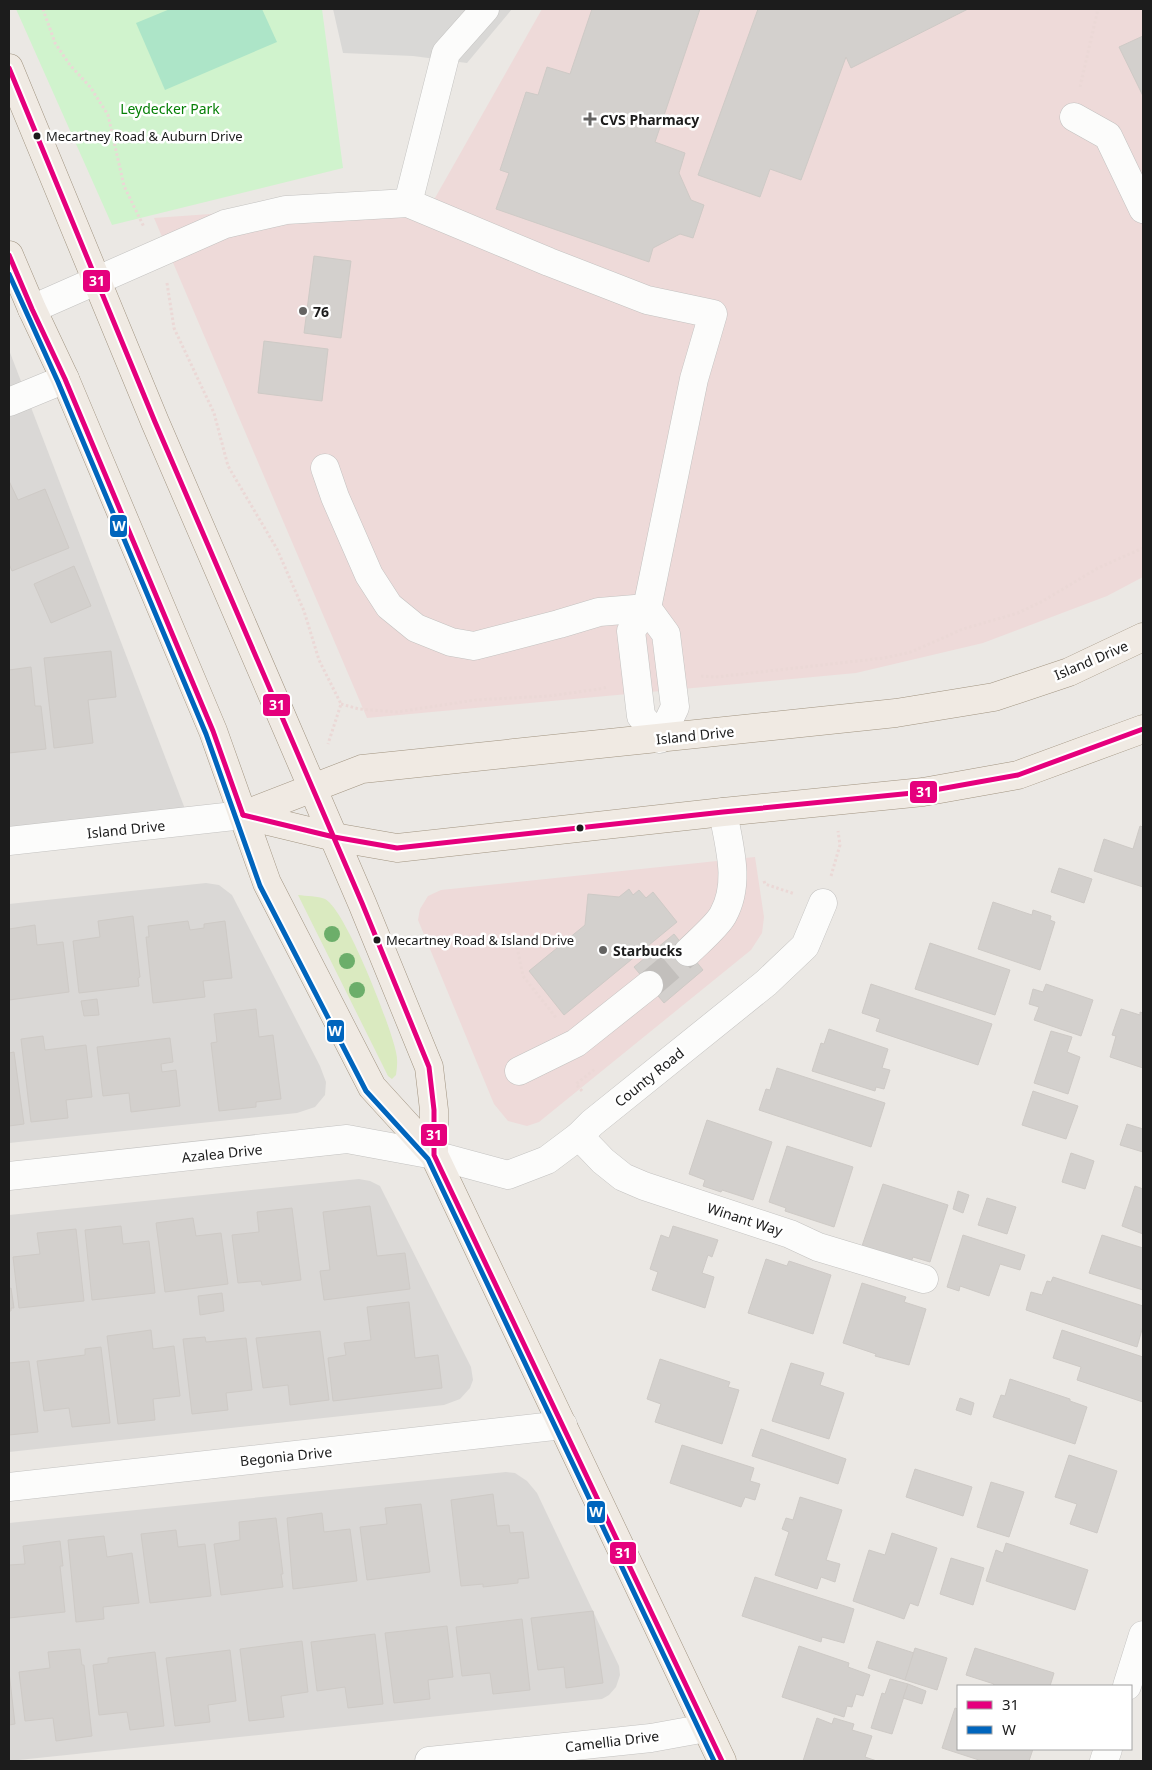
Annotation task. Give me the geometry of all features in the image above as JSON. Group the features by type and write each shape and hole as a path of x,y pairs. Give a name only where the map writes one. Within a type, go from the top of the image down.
{"main road":[{"path":"9,68 197,520 334,838 429,1067 434,1110 434,1155"},
{"path":"9,255 65,379 213,731 268,883 372,1087 434,1155 722,1761"},
{"name":"Island Drive","path":"243,815 362,769 896,713 994,697 1069,672 1143,637"},
{"name":"Island Drive","path":"243,815 334,838 397,848 923,792 1018,775 1143,730"}],"street":[{"path":"408,203 446,53 485,9"},
{"path":"1074,117 1108,136 1143,209"},
{"path":"32,309 225,224 286,210 408,203 548,262 647,300 714,314 694,379 647,608 631,631 641,716 660,738 675,707 666,634 647,608"},
{"path":"9,402 65,379"},
{"path":"325,468 335,497 369,575 389,606 416,628 451,642 474,646 599,612 647,608"},
{"path":"688,952 722,916 732,893 732,870 723,812"},
{"name":"Island Drive","path":"9,841 243,815"},
{"name":"County Road","path":"434,1155 508,1175 547,1160 766,983 804,946 823,903"},
{"path":"519,1071 576,1043 649,985"},
{"name":"Winant Way","path":"579,1136 603,1161 623,1177 637,1183 790,1234 818,1247 924,1279"},
{"name":"Azalea Drive","path":"9,1176 347,1139 434,1155"},
{"name":"Begonia Drive","path":"9,1487 563,1425"},
{"path":"1127,1685 1143,1635"},
{"name":"Camellia Drive","path":"429,1761 651,1738 706,1728"}],"path":[{"path":"43,9 55,43 70,65 91,88 108,115 124,186 135,205 166,275 174,328 214,413 228,466 277,549 304,611 319,660 341,704 312,789"},
{"path":"1074,117 1098,9"},
{"path":"671,677 692,675 716,677 884,658 911,652 962,629 1018,613 1044,601 1098,568 1143,548"},
{"path":"341,704 359,709 397,712 476,700 540,696 599,689 637,680"},
{"path":"763,874 765,884 823,903 840,845 835,800"}],"shaded area":[{"path":"333,9 512,9 467,63 413,56 343,53"},
{"path":"542,9 1143,9 1143,577 1107,596 983,643 856,673 367,718 154,218 435,198"},
{"path":"9,350 190,822 9,841"},
{"path":"755,857 764,917 762,933 751,950 539,1122 527,1126 508,1121 494,1104 418,920 420,909 428,896 441,890"},
{"path":"206,883 219,885 232,895 320,1066 326,1082 325,1095 315,1107 297,1113 9,1143 9,904"},
{"path":"359,1179 370,1181 380,1186 471,1367 473,1380 470,1388 460,1399 444,1405 9,1452 9,1215"},
{"path":"506,1472 515,1473 527,1481 537,1493 619,1666 620,1675 616,1687 609,1695 602,1699 9,1761 9,1523"}],"green space":[{"name":"Leydecker Park","path":"16,9 322,9 343,168 112,225"},
{"path":"170,9 262,9 277,42 165,90 136,23"},
{"path":"298,895 325,899 334,908 344,924 367,970 386,1019 397,1055 396,1075 392,1079 388,1076"}],"building":[{"name":"CVS Pharmacy","path":"592,9 700,9 655,142 685,153 679,173 691,200 704,205 693,238 680,234 653,248 649,262 496,209 509,173 500,170 526,92 538,95 547,67 570,74"},
{"path":"758,9 968,9 851,68 846,57 801,180 770,169 760,197 698,175"},
{"path":"1143,36 1143,96 1119,47"},
{"path":"314,256 351,261 341,338 304,333"},
{"path":"264,341 328,349 322,401 258,393"},
{"path":"9,481 18,500 45,489 69,548 12,571 9,564"},
{"path":"74,566 91,606 51,623 34,584"},
{"path":"111,651 116,697 88,700 93,743 54,748 44,658"},
{"path":"31,667 35,706 41,706 46,749 9,753 9,670"},
{"path":"1140,826 1143,827 1143,887 1094,871 1104,839 1133,849"},
{"path":"1059,868 1092,879 1084,903 1051,892"},
{"path":"629,889 633,895 639,890 646,898 653,892 677,922 564,1015 529,971 585,925 588,894 619,897"},
{"path":"993,902 1032,915 1033,910 1051,916 1050,920 1055,922 1040,970 978,949"},
{"path":"133,916 140,977 138,978 139,986 79,993 73,941 100,937 98,921"},
{"path":"188,921 190,930 204,928 204,924 225,921 232,978 203,981 205,997 153,1003 146,937 149,937 148,926"},
{"path":"35,925 37,945 63,942 69,992 9,1000 9,929"},
{"path":"674,934 703,970 664,1003 634,967"},
{"path":"930,943 1010,970 995,1015 915,989"},
{"path":"871,984 992,1024 978,1065 876,1031 880,1019 862,1013"},
{"path":"1046,984 1093,1000 1081,1036 1034,1020 1039,1007 1029,1004 1033,989 1043,992"},
{"path":"97,999 99,1015 84,1016 81,1001"},
{"path":"256,1009 259,1037 273,1035 281,1099 256,1102 256,1107 219,1111 211,1043 217,1042 214,1014"},
{"path":"1121,1009 1140,1015 1140,1012 1143,1013 1143,1068 1110,1057 1116,1036 1112,1035"},
{"path":"829,1029 888,1049 882,1068 890,1070 884,1089 876,1087 875,1091 812,1071 821,1043 824,1044"},
{"path":"1051,1031 1072,1037 1067,1052 1080,1057 1068,1094 1034,1083"},
{"path":"43,1036 45,1050 86,1045 92,1097 66,1100 68,1118 31,1122 21,1039"},
{"path":"170,1038 173,1062 161,1064 162,1072 176,1070 180,1106 131,1112 129,1093 103,1096 97,1047"},
{"path":"14,1052 24,1124 9,1126 9,1053"},
{"path":"777,1068 885,1103 871,1147 759,1110 766,1089 770,1090"},
{"path":"1033,1091 1078,1106 1066,1139 1022,1125"},
{"path":"707,1120 772,1142 753,1200 703,1186 705,1180 689,1174"},
{"path":"1127,1124 1143,1129 1143,1152 1120,1145"},
{"path":"787,1146 853,1167 834,1227 785,1211 786,1208 769,1202"},
{"path":"1071,1153 1094,1161 1085,1189 1062,1182"},
{"path":"883,1184 948,1205 930,1262 913,1257 911,1262 862,1246"},
{"path":"1135,1186 1143,1189 1143,1234 1122,1226"},
{"path":"958,1191 969,1195 963,1213 953,1209"},
{"path":"987,1198 1016,1207 1007,1234 978,1225"},
{"path":"370,1206 377,1256 405,1253 410,1289 324,1300 320,1271 330,1270 323,1212"},
{"path":"292,1208 301,1280 262,1285 261,1281 238,1283 232,1235 259,1232 257,1212"},
{"path":"193,1218 196,1236 221,1233 228,1284 165,1292 156,1223"},
{"path":"121,1226 123,1244 149,1241 155,1293 92,1300 85,1230"},
{"path":"673,1226 718,1240 712,1257 708,1255 702,1273 714,1277 705,1308 652,1290 658,1272 650,1269 661,1235 669,1238"},
{"path":"76,1229 84,1301 19,1308 13,1257 40,1254 37,1233"},
{"path":"963,1235 1025,1255 1020,1270 1000,1264 989,1296 960,1286 959,1291 947,1287"},
{"path":"1102,1235 1143,1248 1143,1290 1089,1273"},
{"path":"766,1259 787,1266 789,1261 831,1275 813,1334 748,1313"},
{"path":"1053,1277 1143,1306 1143,1326 1137,1347 1026,1310 1031,1292 1042,1295 1047,1281 1051,1282"},
{"path":"862,1283 906,1297 904,1302 926,1309 909,1365 875,1356 876,1354 843,1343"},
{"path":"11,1288 14,1308 11,1308 11,1311 9,1311 9,1289"},
{"path":"222,1293 224,1311 200,1315 198,1296"},
{"path":"409,1302 415,1358 438,1355 442,1388 333,1401 328,1358 346,1355 344,1343 371,1340 367,1307"},
{"path":"151,1330 153,1349 174,1346 180,1396 153,1399 155,1420 118,1424 107,1336"},
{"path":"1062,1330 1143,1357 1143,1402 1077,1380 1081,1367 1053,1358"},
{"path":"320,1331 329,1400 290,1405 288,1385 263,1388 256,1338"},
{"path":"205,1337 206,1342 246,1338 252,1390 226,1393 228,1410 192,1414 183,1339"},
{"path":"101,1347 110,1423 72,1427 69,1408 44,1411 37,1361 85,1355 85,1349"},
{"path":"660,1359 730,1382 728,1387 739,1390 722,1444 655,1422 661,1404 647,1399"},
{"path":"29,1361 38,1432 9,1435 9,1363"},
{"path":"791,1363 824,1373 820,1385 844,1393 829,1439 772,1421"},
{"path":"1010,1379 1070,1399 1070,1401 1087,1407 1075,1444 993,1417 1001,1395 1005,1396"},
{"path":"960,1398 974,1403 971,1415 956,1410"},
{"path":"761,1429 846,1459 838,1484 752,1456"},
{"path":"682,1445 754,1468 750,1481 760,1484 755,1500 745,1497 741,1507 670,1483"},
{"path":"1069,1455 1117,1471 1097,1533 1070,1524 1077,1504 1055,1497"},
{"path":"915,1469 972,1487 963,1516 906,1497"},
{"path":"991,1482 1024,1492 1009,1537 977,1527"},
{"path":"493,1494 497,1526 509,1525 510,1533 523,1532 529,1578 518,1579 518,1583 483,1587 483,1584 461,1586 451,1500"},
{"path":"800,1497 842,1510 826,1560 840,1564 835,1582 821,1577 817,1589 775,1575 789,1532 782,1529 786,1518 793,1520"},
{"path":"421,1504 430,1572 367,1580 360,1527 387,1524 385,1508"},
{"path":"322,1513 324,1532 350,1529 357,1581 293,1589 287,1518"},
{"path":"276,1518 283,1587 221,1595 214,1544 240,1540 239,1522"},
{"path":"176,1530 178,1547 205,1544 211,1596 150,1603 141,1534"},
{"path":"892,1533 937,1548 918,1606 910,1603 904,1619 853,1601 869,1550 885,1555"},
{"path":"104,1536 107,1557 132,1553 139,1603 103,1607 104,1619 76,1622 68,1540"},
{"path":"60,1541 63,1566 60,1566 65,1612 9,1618 9,1565 25,1564 23,1546"},
{"path":"1006,1543 1088,1570 1075,1610 986,1581 996,1550 1003,1553"},
{"path":"951,1558 984,1568 973,1605 940,1594"},
{"path":"755,1577 854,1609 844,1643 822,1637 821,1642 742,1616"},
{"path":"593,1611 603,1683 566,1688 564,1667 538,1670 531,1618"},
{"path":"522,1619 530,1690 493,1694 490,1673 462,1676 456,1627"},
{"path":"447,1626 453,1677 428,1680 430,1699 394,1703 385,1633"},
{"path":"375,1634 383,1704 348,1708 345,1687 317,1691 311,1642"},
{"path":"302,1641 308,1692 281,1696 284,1717 249,1721 240,1649"},
{"path":"877,1641 914,1653 905,1680 868,1668"},
{"path":"799,1646 849,1663 848,1667 870,1675 863,1696 856,1694 852,1707 847,1706 844,1717 782,1697"},
{"path":"915,1648 947,1658 937,1690 905,1680"},
{"path":"975,1648 1054,1673 1050,1685 994,1685 966,1675"},
{"path":"80,1649 82,1665 84,1665 92,1736 56,1741 53,1718 25,1721 19,1672 50,1668 48,1652"},
{"path":"230,1650 236,1701 208,1705 210,1722 175,1726 166,1658"},
{"path":"155,1652 164,1726 130,1730 127,1712 99,1715 93,1665 108,1663 108,1658"},
{"path":"9,1672 15,1724 9,1725"},
{"path":"890,1679 908,1684 892,1734 871,1728 882,1693 885,1694"},
{"path":"908,1684 926,1691 922,1704 903,1698"},
{"path":"955,1708 957,1709 957,1750 1033,1750 1029,1761 982,1761 942,1748"},
{"path":"817,1718 832,1724 834,1718 854,1724 852,1730 872,1736 865,1757 877,1761 803,1761"}],"tunnel":[{"path":"649,985 688,952"}],"transit line":[{"name":"31","path":"9,68 155,422 362,903 429,1067 434,1110 434,1155 722,1761"},
{"name":"31","path":"9,255 65,379 213,731 243,815"},
{"name":"W","path":"9,274 58,382 206,734 260,886 366,1091 428,1159 714,1761"},
{"name":"31","path":"243,815 334,837 397,848 923,792 1018,775 1143,729"}],"place":[{"name":"CVS Pharmacy","path":"590,119"},
{"name":"Mecartney Road & Auburn Drive","path":"37,136"},
{"name":"76","path":"303,311"},
{"name":"Mecartney Road & Island Drive","path":"377,940"},
{"name":"Starbucks","path":"603,950"}]}
